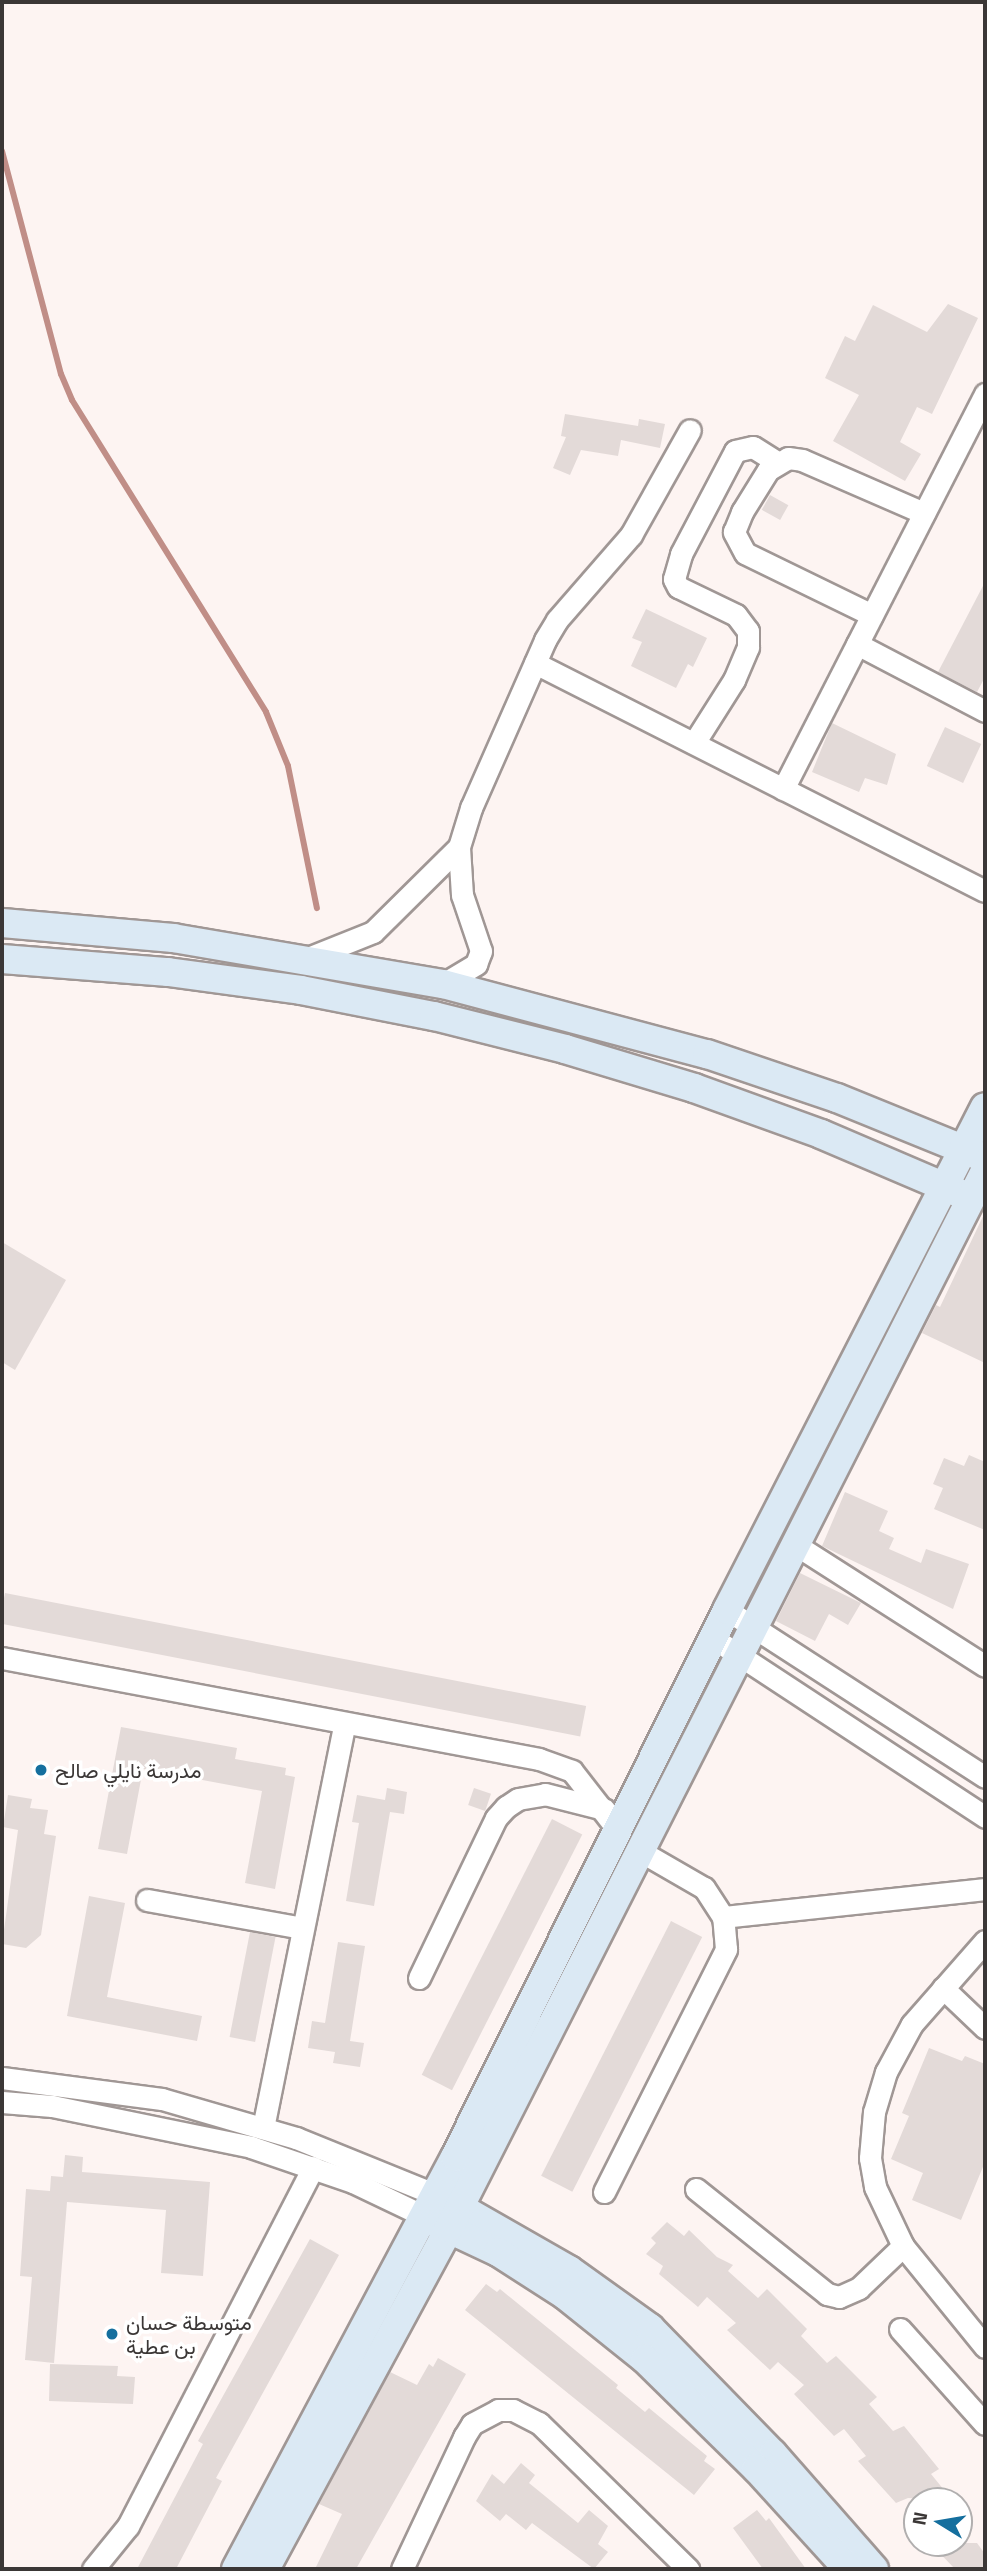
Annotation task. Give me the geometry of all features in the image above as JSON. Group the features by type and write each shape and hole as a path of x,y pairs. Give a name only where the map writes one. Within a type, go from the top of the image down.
{"main road":[{"path":"2,923 173,938 308,958 443,984 707,1054 975,1154"},
{"path":"2,959 181,974 302,990 434,1016 565,1049 694,1088 979,1201"},
{"path":"236,2569 429,2205 611,1820 713,1638 945,1187 975,1154 985,1107"},
{"path":"265,2569 454,2217 738,1654 979,1201 985,1171"},
{"path":"429,2205 569,2270 650,2328 773,2454 874,2569"},
{"path":"454,2217 498,2252 565,2295 645,2359 756,2468 848,2569"}],"street":[{"path":"783,789 985,394"},
{"path":"443,984 476,964 481,951 462,895 459,847 471,808 535,663 557,620 631,535 690,430"},
{"path":"694,743 734,680 748,648 748,631 736,615 678,587 674,579 681,554 735,451 753,447 777,462 802,460 924,513"},
{"path":"777,462 741,512 734,533 738,544 745,553 872,615"},
{"path":"857,644 985,711"},
{"path":"535,663 985,891"},
{"path":"308,958 373,932 459,847"},
{"path":"796,1545 985,1665"},
{"path":"727,1610 985,1777"},
{"path":"713,1638 985,1817"},
{"path":"2,1658 555,1764 586,1784 611,1820"},
{"path":"263,2128 344,1725"},
{"path":"419,1978 496,1818 506,1807 524,1797 545,1794 611,1820"},
{"path":"604,2192 726,1949 723,1917 704,1888 640,1850"},
{"path":"723,1917 985,1889"},
{"path":"147,1900 303,1928"},
{"path":"985,1941 912,2024 886,2072 874,2112 870,2158 875,2187 903,2246 985,2347"},
{"path":"943,1988 985,2028"},
{"path":"2,2078 162,2099 263,2128 429,2205"},
{"path":"2,2102 52,2106 182,2130 313,2167 429,2205"},
{"path":"93,2569 128,2526 313,2167"},
{"path":"696,2189 827,2294 839,2297 859,2288 903,2246"},
{"path":"900,2329 985,2424"},
{"path":"402,2569 464,2437 472,2424 498,2410 527,2414 539,2423 688,2569"}],"building":[{"path":"948,304 978,318 932,414 917,407 900,442 921,454 905,481 833,441 859,395 825,378 845,336 855,341 873,305 927,332"},
{"path":"565,414 638,426 639,419 665,424 660,448 621,440 618,456 581,450 570,475 553,468 566,437 561,436"},
{"path":"770,495 788,505 780,520 762,510"},
{"path":"985,582 985,677 977,692 938,672"},
{"path":"646,609 707,638 693,667 688,664 676,688 631,666 642,642 632,638"},
{"path":"832,723 896,754 887,785 865,778 859,792 812,772"},
{"path":"945,727 981,744 963,783 927,766"},
{"path":"985,1212 985,1363 922,1333 936,1305 940,1307"},
{"path":"2,1242 66,1280 15,1370 2,1362"},
{"path":"969,1455 985,1462 985,1530 934,1509 943,1488 933,1484 944,1458 964,1466"},
{"path":"845,1492 888,1511 879,1531 894,1538 889,1549 921,1563 926,1549 969,1564 953,1609 822,1546"},
{"path":"800,1573 861,1603 848,1625 829,1614 815,1641 776,1621"},
{"path":"5,1593 586,1706 580,1736 2,1624"},
{"path":"121,1727 237,1748 235,1759 286,1768 285,1775 295,1777 275,1889 245,1883 262,1791 143,1769 127,1854 98,1849"},
{"path":"387,1788 407,1792 404,1814 390,1812 374,1906 346,1901 359,1823 352,1822 357,1795 385,1800"},
{"path":"474,1788 491,1794 485,1811 468,1805"},
{"path":"8,1795 32,1799 30,1808 48,1810 44,1834 56,1836 41,1935 26,1948 2,1944 18,1830 3,1827"},
{"path":"552,1819 582,1834 452,2090 422,2075"},
{"path":"89,1896 125,1903 107,1997 202,2016 197,2041 67,2016"},
{"path":"671,1921 702,1937 572,2192 541,2176"},
{"path":"250,1932 276,1937 255,2042 230,2037"},
{"path":"338,1942 365,1946 350,2041 364,2043 360,2067 333,2063 335,2052 308,2048 312,2021 325,2023"},
{"path":"929,2048 962,2061 965,2056 985,2064 985,2162 961,2220 912,2200 923,2173 891,2159 909,2116 902,2113"},
{"path":"65,2155 83,2157 82,2172 210,2182 203,2276 161,2273 166,2210 67,2202 54,2363 25,2360 32,2277 20,2276 26,2189 50,2191 51,2176 63,2177"},
{"path":"667,2222 684,2236 689,2230 717,2257 733,2265 728,2271 758,2298 767,2289 807,2329 801,2336 827,2363 836,2356 877,2397 869,2404 893,2431 904,2426 939,2469 931,2474 942,2487 903,2487 903,2500 896,2503 858,2461 866,2456 844,2429 834,2436 794,2394 804,2385 778,2362 770,2370 727,2330 736,2323 707,2297 698,2307 659,2274 663,2266 646,2254 656,2243 651,2238"},
{"path":"310,2239 339,2255 216,2478 222,2481 176,2569 137,2569 203,2444 198,2441"},
{"path":"486,2284 497,2292 500,2289 618,2385 616,2388 645,2412 649,2408 707,2456 704,2461 715,2469 694,2495 465,2310"},
{"path":"438,2358 466,2374 356,2569 315,2569 342,2514 319,2504 390,2372 417,2385 429,2364 433,2367"},
{"path":"50,2364 118,2366 117,2376 135,2377 133,2404 49,2401"},
{"path":"521,2463 535,2475 529,2483 578,2523 589,2510 608,2526 598,2544 608,2552 594,2569 532,2523 526,2530 506,2514 500,2521 476,2501 492,2474 504,2484"},
{"path":"757,2510 766,2521 769,2518 806,2569 763,2569 733,2528"},
{"path":"973,2543 977,2543 985,2554 985,2569 955,2569 943,2557 973,2557"}],"waterway":[{"path":"2,151 61,374 72,400 266,712 288,766 317,908"}],"place":[{"name":"مدرسة نايلي صالح","path":"41,1770"},
{"name":"متوسطة حسان بن عطية","path":"112,2334"}]}
